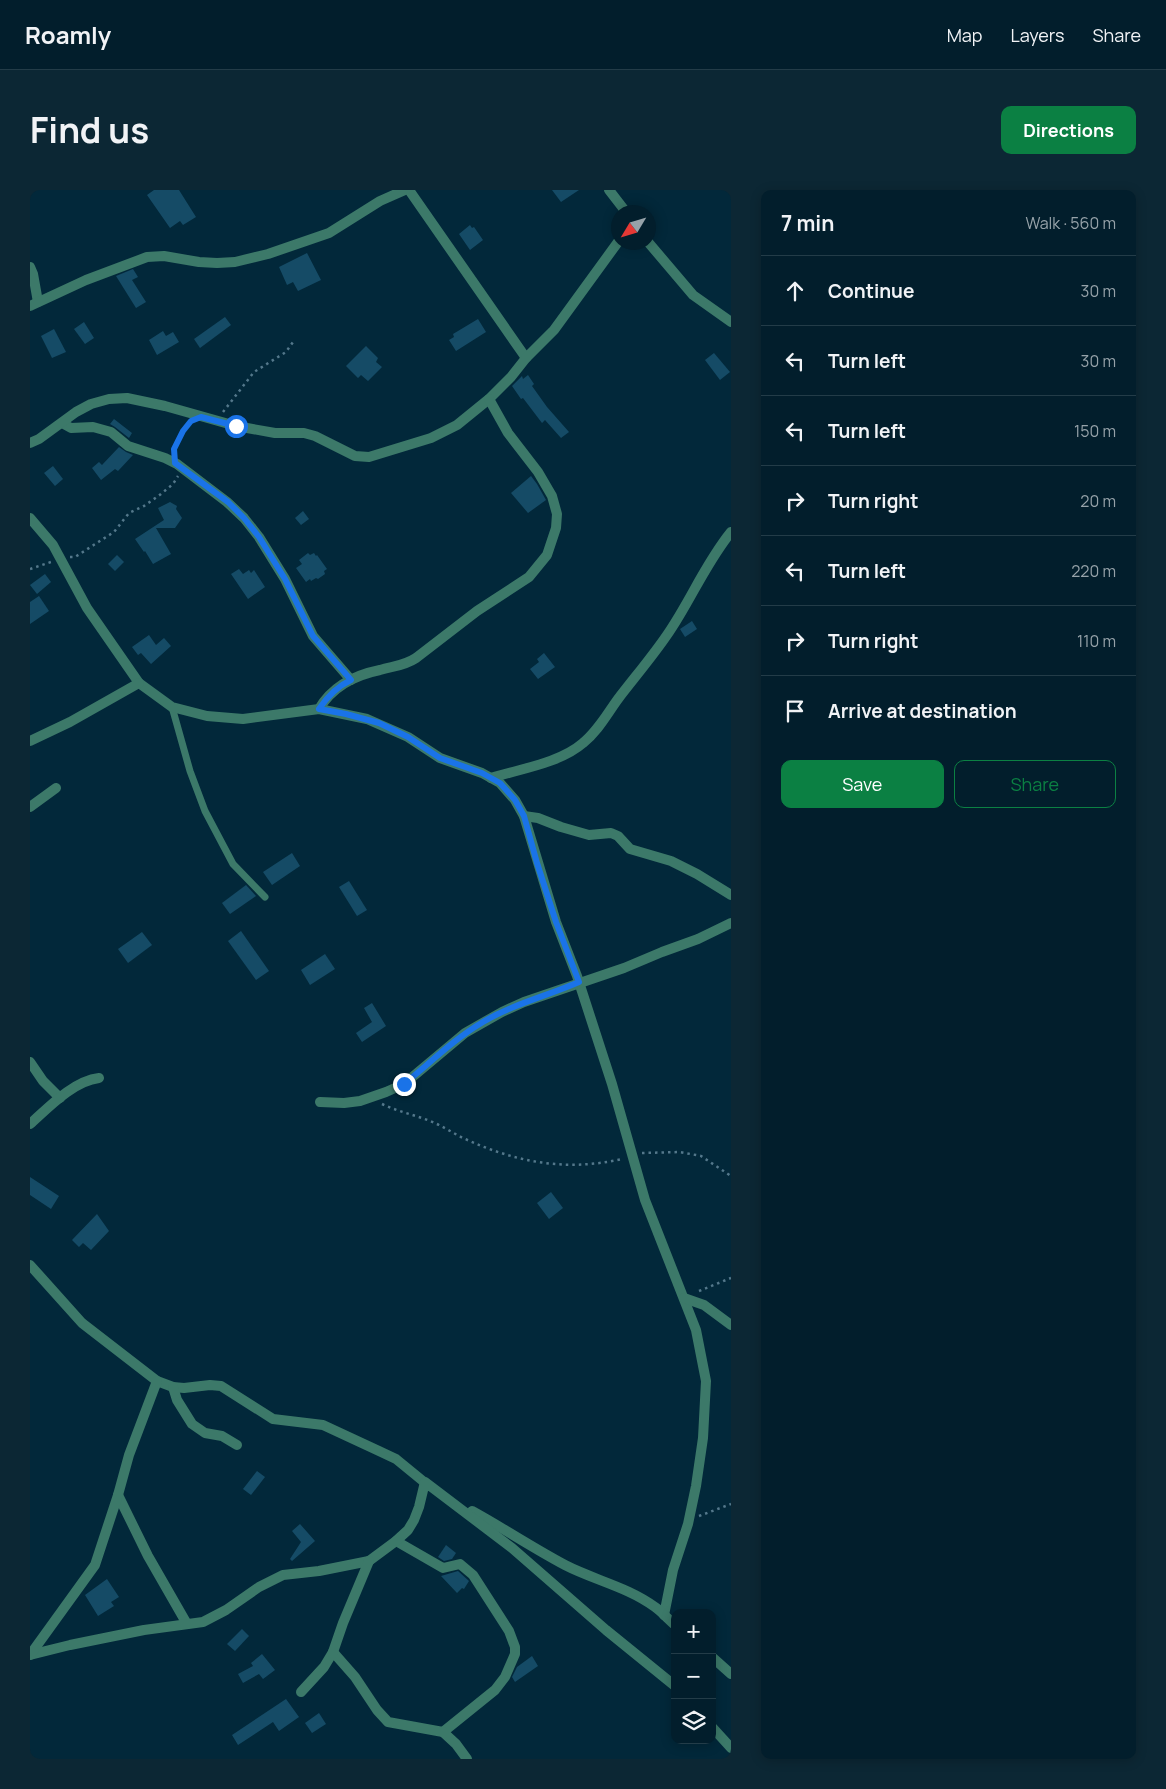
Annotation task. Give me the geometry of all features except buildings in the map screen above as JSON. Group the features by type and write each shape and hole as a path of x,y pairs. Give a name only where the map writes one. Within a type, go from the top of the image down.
{"street":[{"path":"30,266 33,274 34,304 86,280 147,257 164,256 217,263 235,262 268,254 329,233 380,201 405,190"},
{"path":"409,190 526,358"},
{"path":"609,190 621,205"},
{"path":"30,443 91,404 109,399 127,398 257,430 304,433 315,436 356,456 369,457 431,438 457,425 489,399 511,377 526,358 554,330 612,250"},
{"path":"655,250 693,295 731,322"},
{"path":"319,709 325,699 351,680 378,670 406,665 477,610 529,577 547,555 556,528 557,514 552,496 538,472 508,433 489,399"},
{"path":"62,423 71,428 104,428 128,446 175,463 228,502 259,537 285,579 313,636 351,680"},
{"path":"30,518 53,545 87,608 138,682 172,707 206,716 243,719 319,709 346,714 379,723 408,737 440,758 482,773 500,783 515,800 524,816 556,922 579,982 646,1200 696,1330 706,1381 703,1438 689,1520 673,1570 664,1615"},
{"path":"491,778 543,763 583,744 601,725 614,704 668,634 720,546 731,532"},
{"path":"30,741 70,722 138,682"},
{"path":"30,807 56,788"},
{"path":"524,816 538,818 588,835 611,834 618,836 630,849 671,861 697,874 731,895"},
{"path":"320,1102 344,1103 386,1092 404,1084 465,1033 484,1021 524,1002 624,968 698,939 731,922"},
{"path":"30,1062 60,1098"},
{"path":"30,1124 60,1098 89,1080 98,1078"},
{"path":"30,1265 82,1323 157,1381 173,1387 184,1388 210,1385 220,1386 273,1419 323,1425 396,1459 512,1548 606,1630 671,1683"},
{"path":"684,1298 704,1305 731,1325"},
{"path":"30,1655 96,1565 129,1455 157,1381"},
{"path":"173,1387 177,1400 192,1424 205,1433 222,1436 237,1445"},
{"path":"30,1655 70,1644 203,1622 213,1618 259,1587 283,1575 319,1571 369,1561 396,1541 414,1520 429,1485"},
{"path":"429,1485 516,1538 586,1575 627,1591 655,1607 671,1621"},
{"path":"118,1495 148,1556 187,1624"},
{"path":"396,1541 443,1568 460,1564 473,1574 509,1630 515,1647 515,1654 510,1668 495,1690 443,1732"},
{"path":"301,1692 324,1667 333,1652 369,1561"},
{"path":"333,1652 388,1722 443,1732 456,1744 467,1759"},
{"path":"716,1661 731,1674"},
{"path":"716,1731 731,1748"}],"lane":[{"path":"172,707 190,770 205,811 233,864 265,896"}],"path":[{"path":"30,568 60,558 75,557 114,532 129,514 162,494 180,472 175,463 174,449 183,431 191,421 201,417 217,415 226,410 254,372 286,352 293,342"},
{"path":"368,1098 402,1113 439,1125 462,1138 493,1151 537,1163 583,1164 608,1162 633,1156 664,1152 680,1152 701,1156 731,1176"},
{"path":"684,1298 731,1278"},
{"path":"689,1520 731,1504"}],"route":[{"path":"236,426 201,417 191,421 183,431 174,449 175,463 228,502 244,518 259,537 285,579 313,636 351,680 325,699 319,709 379,723 408,737 440,758 482,773 500,783 515,800 524,816 556,922 579,982 560,991 524,1002 484,1021 448,1046 404,1084"}]}
